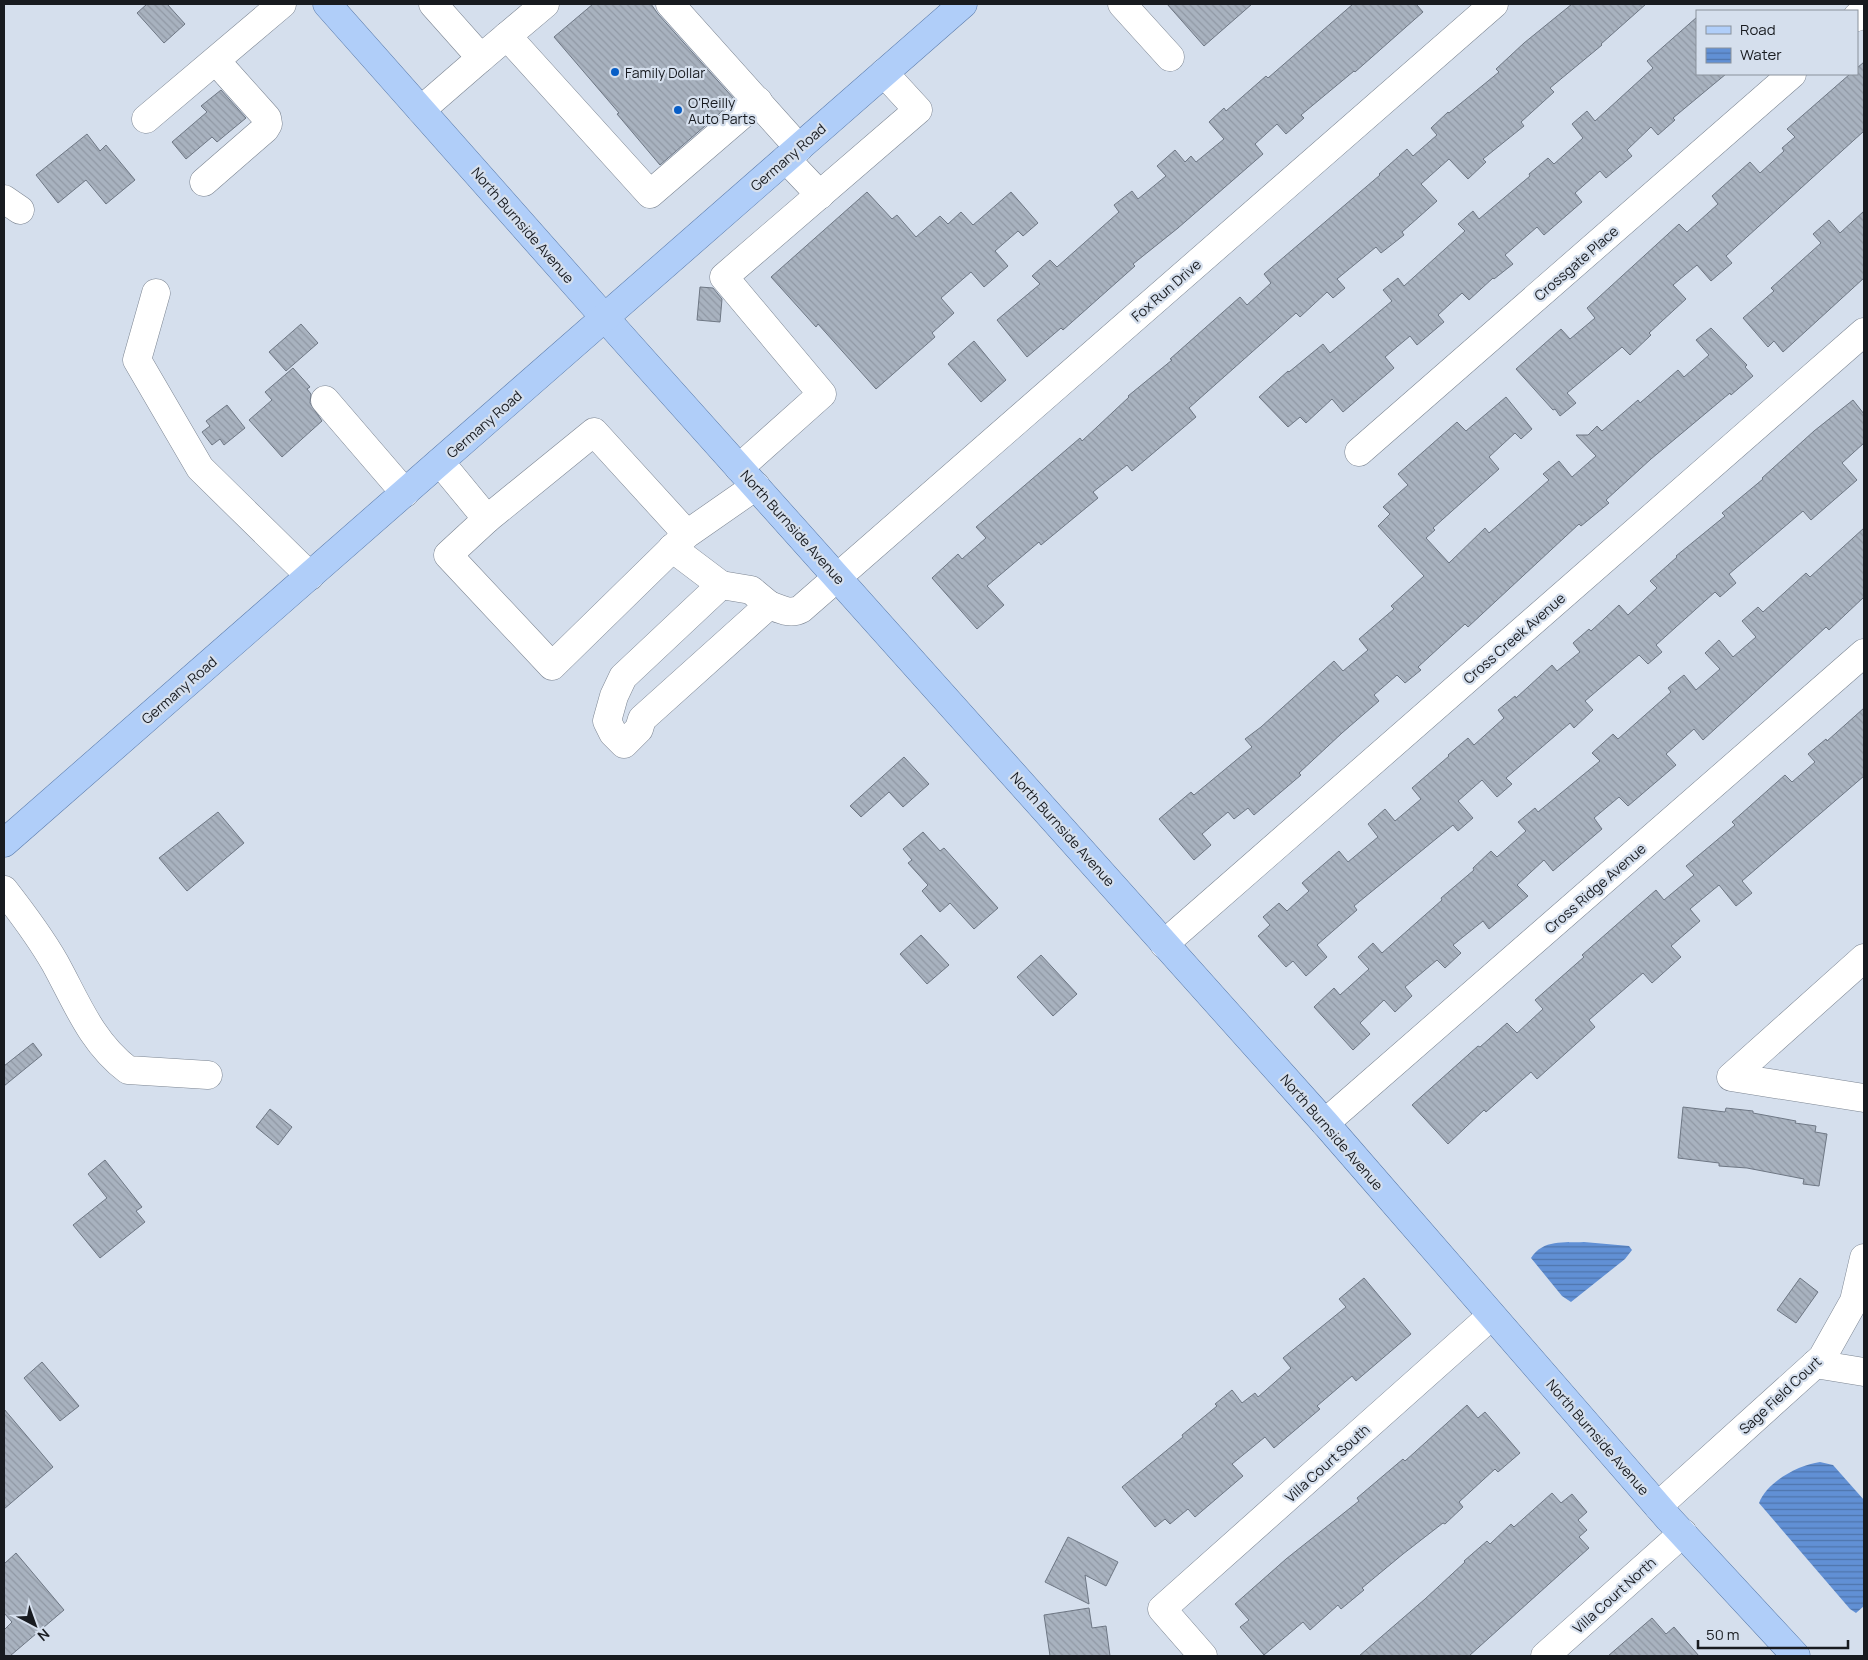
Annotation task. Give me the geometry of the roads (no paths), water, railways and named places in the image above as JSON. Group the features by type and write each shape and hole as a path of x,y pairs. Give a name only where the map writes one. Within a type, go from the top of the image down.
{"main road":[{"name":"North Burnside Avenue","path":"327,4 605,318 1325,1123 1658,1506 1796,1656"},
{"name":"Germany Road","path":"4,843 963,4"}],"street":[{"path":"146,120 282,4"},
{"path":"433,4 481,58"},
{"path":"670,4 758,101 820,195"},
{"path":"1122,4 1170,57"},
{"name":"Fox Run Drive","path":"769,605 787,612 795,612 1494,4"},
{"path":"421,110 507,36 530,8"},
{"path":"507,36 650,194 758,101"},
{"path":"204,182 265,129 268,124 266,118 216,61"},
{"path":"721,585 623,677 614,696 607,721 613,733 624,744 639,729 642,718 769,605 751,590 721,585 679,541 594,432 487,519 448,555 552,666 679,541 748,477 822,394 724,277 918,110 884,73"},
{"name":"Crossgate Place","path":"1359,452 1791,75"},
{"path":"156,293 137,360 200,468 310,576"},
{"name":"Cross Creek Avenue","path":"1164,944 1864,332"},
{"path":"325,400 405,493"},
{"path":"440,462 487,519"},
{"name":"Cross Ridge Avenue","path":"1325,1123 1864,653"},
{"path":"4,890 54,961 86,1023 99,1042 118,1062 128,1070 208,1075"},
{"path":"1864,958 1731,1077 1864,1098"},
{"name":"Sage Field Court","path":"1658,1506 1815,1364 1827,1350 1854,1301 1864,1258"},
{"name":"Villa Court South","path":"1204,1656 1162,1609 1491,1316"},
{"path":"1815,1364 1864,1372"},
{"name":"Villa Court North","path":"1544,1656 1683,1533"}],"water":[{"path":"1562,1242 1629,1246 1632,1250 1625,1259 1571,1302 1562,1296 1531,1258 1536,1252 1548,1245"},
{"path":"1820,1462 1833,1465 1864,1500 1864,1606 1856,1613 1850,1609 1759,1503 1769,1488 1784,1476 1802,1467"}],"place":[{"name":"Family Dollar","path":"615,72"},
{"name":"O'Reilly Auto Parts","path":"678,110"}]}
